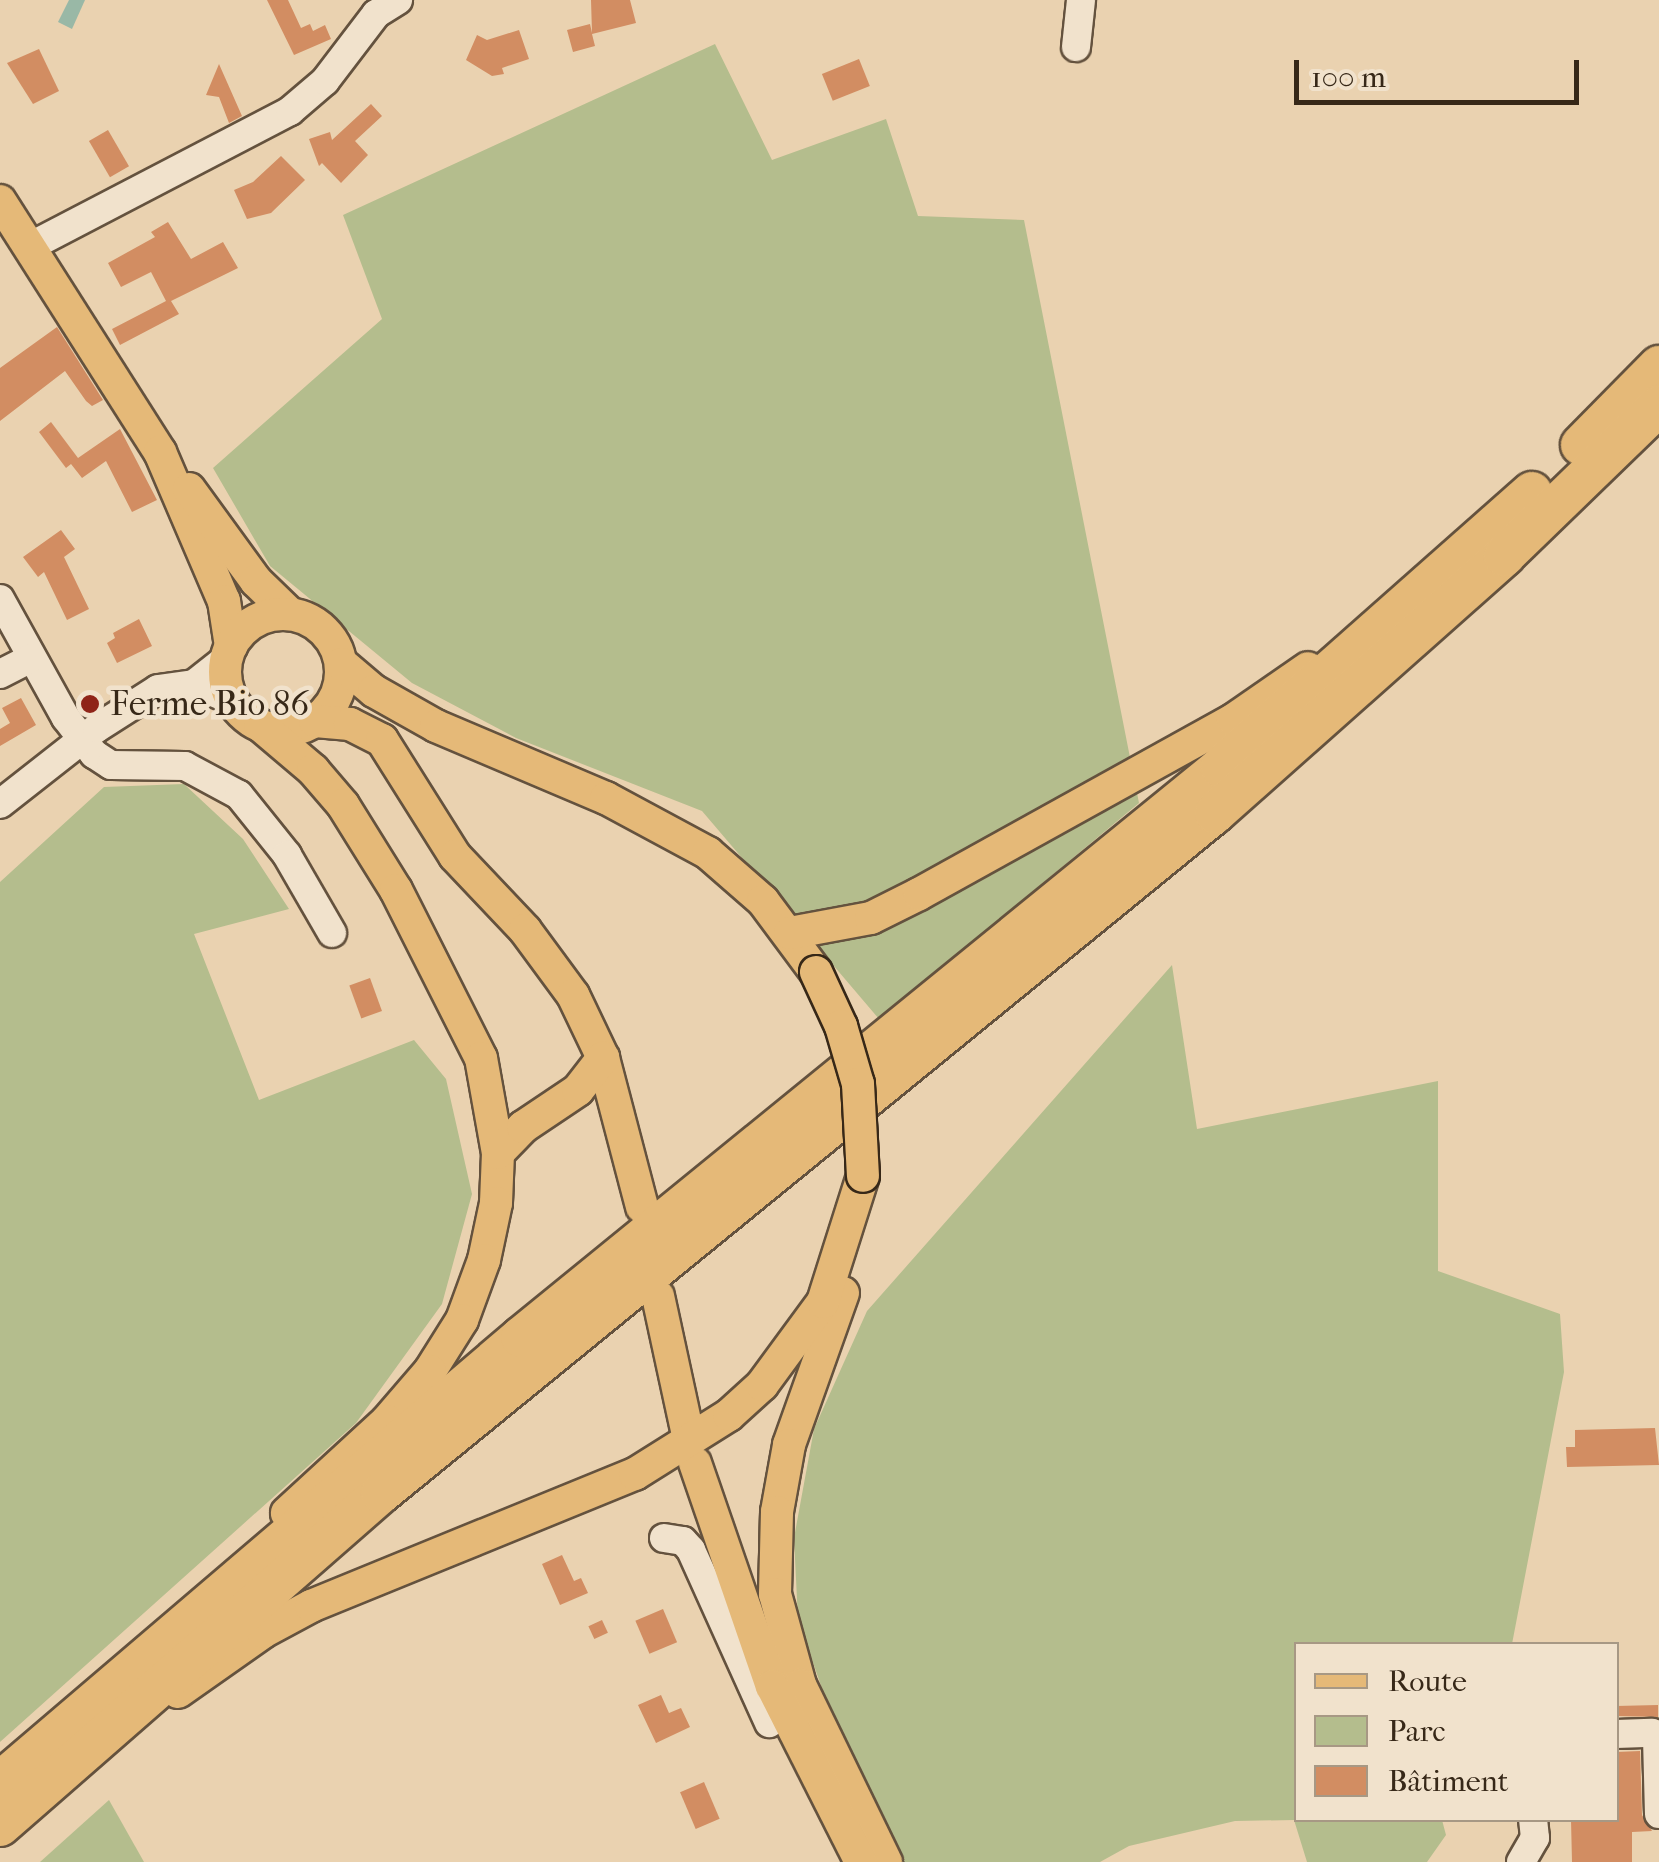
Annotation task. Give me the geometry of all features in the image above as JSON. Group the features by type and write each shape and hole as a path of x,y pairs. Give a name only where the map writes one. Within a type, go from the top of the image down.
{"highway":[{"path":"0,1782 492,1361 1221,767 1550,475 1659,366"},
{"path":"0,1827 367,1505 1215,813 1504,556 1659,406"}],"main road":[{"path":"0,201 160,452 256,581 289,613 324,630 342,664 374,691 436,726 606,798 678,834 738,877 790,933 816,972 841,1026 858,1084 863,1201 846,1283 788,1445 777,1512 775,1594 787,1647 785,1721 886,1862"},
{"path":"81,1710 387,1421 430,1371 462,1320 484,1260 496,1203 498,1152 481,1058 396,890 343,805 313,770 234,702 227,688 229,652 224,602 160,452"},
{"path":"790,933 850,924 895,907 1233,720 1284,687 1550,475"},
{"path":"229,652 255,620 289,613"},
{"path":"315,721 336,696 342,664"},
{"path":"260,725 288,730 315,721 350,724 382,740 456,856 553,964 589,1024 603,1058 642,1206"},
{"path":"498,1152 524,1127 578,1090 603,1058"},
{"path":"0,1827 263,1632 373,1578 635,1474 730,1415 762,1385 822,1302 863,1176"},
{"path":"658,1296 687,1430"},
{"path":"695,1463 785,1721 861,1862"}],"street":[{"path":"31,246 273,123 316,90 361,28 398,0"},
{"path":"1076,48 1081,0"},
{"path":"0,599 82,740 111,765 185,766 239,795 276,839 332,933"},
{"path":"0,804 82,740 158,690 194,684 229,652"},
{"path":"0,674 31,658"},
{"path":"194,684 234,702"},
{"path":"664,1538 683,1541 691,1550 785,1721"},
{"path":"1619,1734 1652,1733 1657,1738 1659,1814"},
{"path":"1521,1862 1534,1838 1533,1822"}],"green space":[{"path":"715,44 772,160 886,119 918,216 1024,220 1139,803 879,1019 702,811 516,738 412,683 270,566 213,468 382,319 343,215"},
{"path":"184,784 243,839 289,909 194,934 259,1100 414,1040 446,1079 472,1194 442,1304 356,1423 0,1742 0,882 104,787"},
{"path":"1172,965 1197,1129 1438,1081 1438,1271 1560,1314 1564,1372 1512,1642 1294,1642 1294,1820 1235,1821 1129,1846 1100,1862 901,1862 838,1734 798,1620 794,1538 814,1429 867,1311"},
{"path":"109,1800 144,1862 40,1862"},
{"path":"1295,1822 1443,1822 1446,1835 1427,1862 1307,1862"}],"shaded area":[{"path":"69,0 85,0 72,29 58,22"}],"building":[{"path":"267,0 288,0 301,28 310,24 313,31 325,25 331,39 294,55"},
{"path":"591,0 630,0 636,23 592,34 595,46 573,52 567,30 590,24 592,33"},
{"path":"519,30 529,59 502,68 504,74 492,76 466,60 477,35 487,40"},
{"path":"39,49 59,91 33,104 7,63"},
{"path":"859,59 870,86 833,101 822,74"},
{"path":"219,64 242,116 229,123 219,97 206,95"},
{"path":"371,104 382,116 355,141 368,155 341,183 322,163 319,166 309,139 330,132 332,140"},
{"path":"108,130 129,166 110,177 89,141"},
{"path":"281,156 305,180 271,213 247,219 234,190 253,182"},
{"path":"168,222 191,259 223,242 238,268 171,301 179,314 120,345 112,329 166,301 151,272 121,287 108,263 155,237 151,232"},
{"path":"57,327 103,400 92,406 65,371 0,421 0,368"},
{"path":"51,422 78,458 120,429 157,500 132,512 106,461 82,478 71,464 66,468 39,432"},
{"path":"61,530 75,549 64,557 89,609 67,620 44,572 38,577 23,557"},
{"path":"139,619 152,646 117,663 107,643 115,638 113,633"},
{"path":"21,698 36,725 0,746 0,729 10,723 2,708"},
{"path":"370,978 382,1011 361,1018 349,986"},
{"path":"1655,1428 1659,1465 1567,1467 1566,1447 1575,1447 1575,1430"},
{"path":"562,1555 574,1581 581,1578 588,1593 560,1605 542,1564"},
{"path":"663,1609 677,1642 649,1654 635,1621"},
{"path":"602,1620 608,1633 594,1639 588,1626"},
{"path":"661,1695 669,1713 681,1708 690,1727 656,1743 638,1705"},
{"path":"1658,1705 1658,1717 1619,1716 1619,1706"},
{"path":"1640,1751 1642,1815 1652,1831 1632,1832 1632,1862 1572,1862 1571,1822 1619,1822 1619,1752"},
{"path":"704,1782 720,1819 696,1829 680,1792"}],"place":[{"name":"Ferme Bio 86","path":"90,704"}]}
